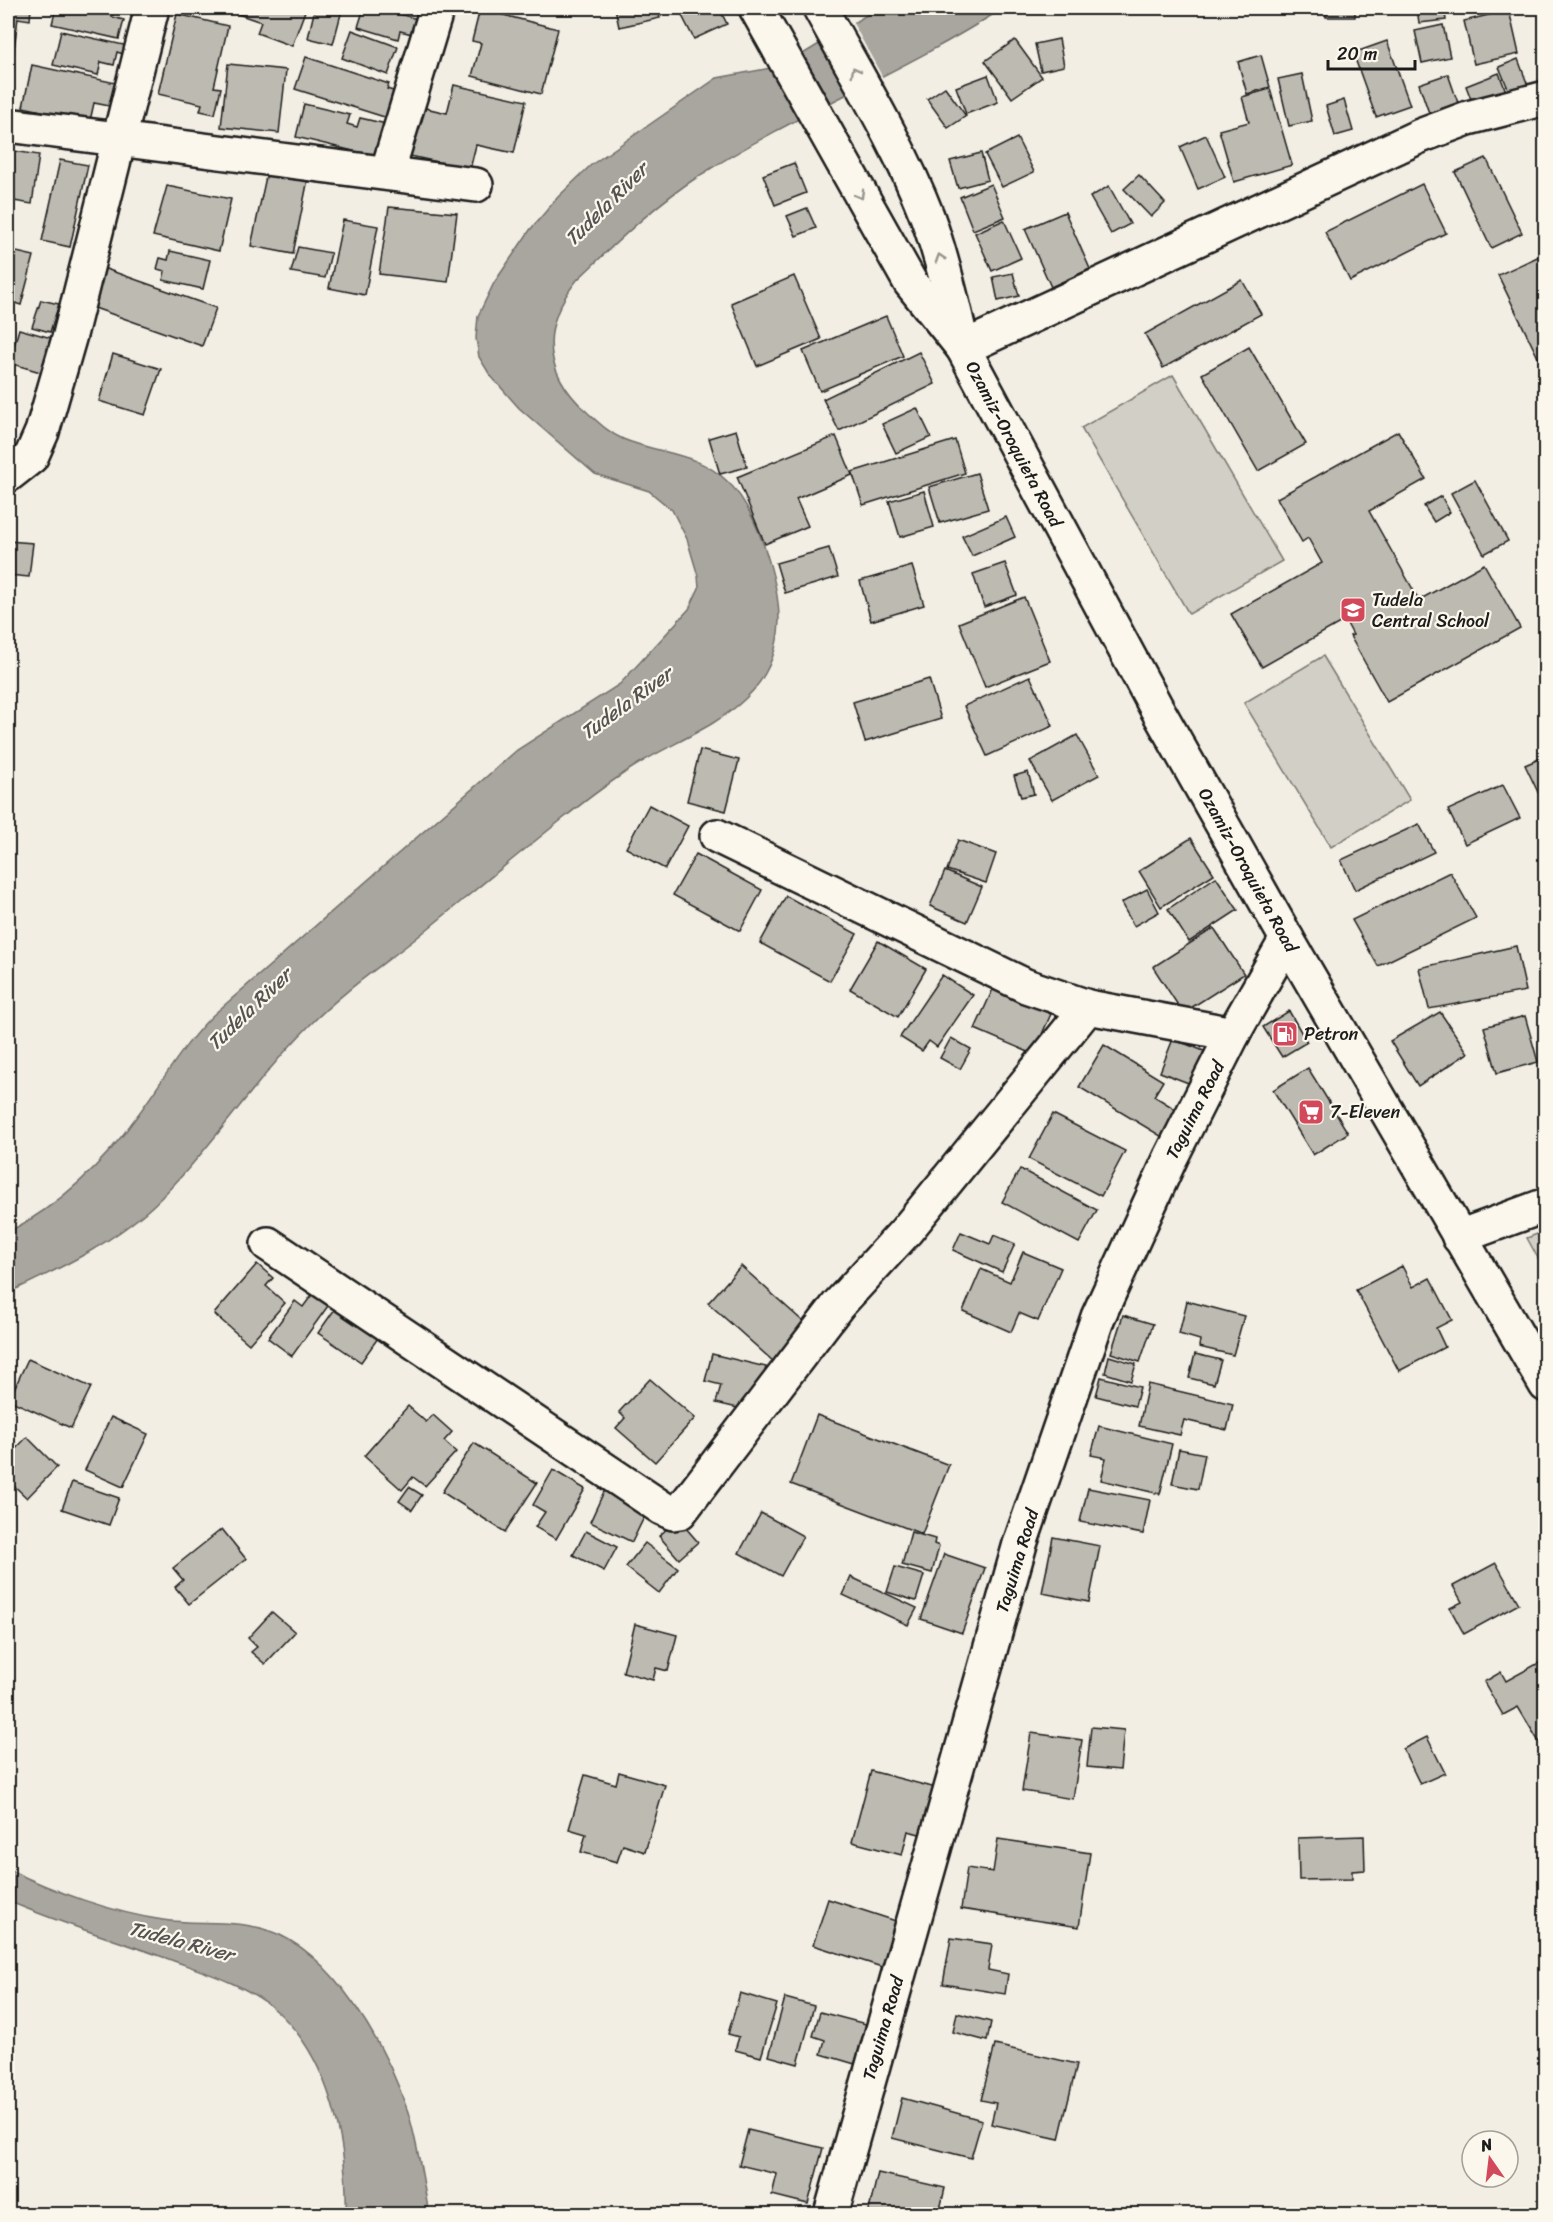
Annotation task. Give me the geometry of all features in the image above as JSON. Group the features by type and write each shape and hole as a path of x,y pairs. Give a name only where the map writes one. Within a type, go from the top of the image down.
{"main road":[{"path":"8,475 31,457 42,432 70,335 152,8"},
{"path":"387,173 437,8"},
{"name":"Ozamiz-Oroquieta Road","path":"820,8 882,123 927,216 945,274 963,348"},
{"name":"Ozamiz-Oroquieta Road","path":"764,22 910,282 963,348 1103,612 1287,939 1545,1385"},
{"path":"963,348 1420,136 1468,118 1545,98"},
{"path":"8,125 476,185"},
{"path":"717,836 1026,986 1088,1007 1233,1034"},
{"name":"Taguima Road","path":"831,2214 1027,1523 1098,1317 1171,1157 1233,1034 1287,939"},
{"path":"268,1244 662,1508 673,1513 680,1512 838,1305 906,1231 1088,1007"},
{"path":"1459,1237 1545,1205"}],"shaded area":[{"path":"1173,375 1282,561 1189,614 1081,428"},
{"path":"1323,656 1410,800 1331,847 1244,703"},
{"path":"1545,1231 1545,1271 1527,1238"}],"water":[{"name":"Tudela River","path":"878,8 1003,8 928,52 736,153 682,187 636,225 577,280 565,297 552,332 551,348 554,365 561,381 595,420 623,439 703,464 715,471 738,493 764,546 778,604 779,620 775,650 765,674 750,694 731,711 640,763 599,790 333,1003 289,1047 180,1178 144,1213 88,1252 8,1293 8,1232 45,1210 95,1167 124,1133 201,1027 517,750 620,684 689,609 699,588 698,576 687,539 672,510 649,491 595,474 519,408 490,375 479,357 476,338 478,316 494,283 530,230 558,197 591,165 717,78 776,67 793,60"},
{"name":"Tudela River","path":"8,1869 63,1893 144,1917 242,1924 267,1930 291,1941 314,1958 336,1980 355,2005 387,2060 399,2087 415,2137 429,2214 346,2214 343,2159 339,2131 331,2102 308,2049 292,2027 272,2007 250,1992 212,1975 8,1901"}],"pier":[{"path":"852,21 883,78 848,96 819,42"}],"building":[{"path":"8,8 31,8 30,20 18,18 13,57 8,56"},
{"path":"56,8 115,8 112,17 124,20 119,39 52,24"},
{"path":"237,8 295,8 305,11 292,46 257,33 261,22 235,13"},
{"path":"315,8 342,10 333,44 308,38"},
{"path":"364,8 377,8 421,20 416,35 400,31 398,39 358,27"},
{"path":"615,8 657,8 660,18 619,27"},
{"path":"678,8 719,8 727,24 694,39"},
{"path":"1326,8 1355,8 1355,17 1326,17"},
{"path":"1417,8 1444,8 1446,20 1419,23"},
{"path":"480,9 558,29 541,94 472,76 481,43 472,41"},
{"path":"1509,10 1519,54 1474,64 1464,21"},
{"path":"177,14 228,26 214,87 221,88 215,114 200,111 202,104 158,94"},
{"path":"1443,25 1450,57 1422,63 1415,31"},
{"path":"352,30 398,47 388,75 342,58"},
{"path":"61,31 128,46 126,55 117,52 114,65 101,62 98,75 53,65"},
{"path":"1059,39 1064,66 1041,71 1035,44"},
{"path":"1015,40 1042,77 1012,98 985,61"},
{"path":"1387,41 1410,105 1376,117 1353,53"},
{"path":"1261,55 1270,87 1247,94 1238,62"},
{"path":"306,57 389,84 387,89 402,94 394,120 295,89"},
{"path":"1518,59 1530,91 1512,98 1499,67"},
{"path":"228,64 286,70 279,133 221,127"},
{"path":"32,65 125,85 119,108 94,103 90,121 23,107"},
{"path":"1499,73 1507,94 1474,107 1466,86"},
{"path":"1302,74 1312,121 1289,126 1278,79"},
{"path":"1448,74 1458,103 1429,113 1419,84"},
{"path":"988,75 998,102 966,114 956,87"},
{"path":"454,85 526,101 514,153 476,145 470,169 410,156 421,107 447,113"},
{"path":"945,87 966,116 948,128 927,99"},
{"path":"1270,89 1292,165 1234,182 1219,130 1249,122 1242,97"},
{"path":"1344,100 1353,131 1335,136 1326,106"},
{"path":"304,104 350,115 347,124 357,127 360,118 391,125 382,158 296,137"},
{"path":"1206,135 1225,177 1198,189 1180,147"},
{"path":"1017,138 1034,172 1002,187 985,154"},
{"path":"8,150 39,155 32,204 8,200"},
{"path":"981,153 988,180 958,188 950,161"},
{"path":"1486,158 1522,233 1491,248 1455,172"},
{"path":"60,160 88,165 70,247 42,241"},
{"path":"794,163 806,193 775,205 763,175"},
{"path":"267,172 308,179 293,254 251,246"},
{"path":"1139,175 1165,203 1151,217 1124,189"},
{"path":"991,184 1005,217 973,230 960,197"},
{"path":"1422,184 1446,233 1350,281 1325,232"},
{"path":"167,186 231,199 219,251 153,236"},
{"path":"1109,186 1130,224 1111,234 1090,197"},
{"path":"389,207 457,213 448,282 379,274"},
{"path":"807,208 816,228 796,236 787,216"},
{"path":"1065,212 1090,269 1051,287 1025,229"},
{"path":"343,220 378,226 365,295 329,288"},
{"path":"1004,220 1021,258 992,271 975,233"},
{"path":"298,247 331,253 325,278 291,272"},
{"path":"8,250 34,256 21,305 8,301"},
{"path":"170,251 210,260 203,289 163,280 165,271 157,269 160,258 168,260"},
{"path":"1544,254 1546,257 1546,374 1498,275"},
{"path":"103,268 216,308 202,346 89,306"},
{"path":"1013,273 1019,296 998,301 993,277"},
{"path":"794,276 821,339 757,366 731,303"},
{"path":"1242,280 1261,314 1163,368 1145,334"},
{"path":"41,300 59,304 50,332 32,327"},
{"path":"886,316 903,356 820,391 803,351"},
{"path":"19,329 55,339 44,373 9,363"},
{"path":"1249,347 1306,444 1258,471 1202,374"},
{"path":"919,352 935,384 839,431 823,399"},
{"path":"113,354 161,369 145,415 99,401"},
{"path":"917,408 931,437 896,453 882,424"},
{"path":"736,430 747,467 720,474 709,438"},
{"path":"1398,431 1426,479 1369,511 1419,600 1484,564 1520,628 1387,702 1350,636 1353,635 1345,620 1262,667 1231,614 1322,563 1308,538 1302,542 1277,498"},
{"path":"836,436 852,475 796,499 808,526 765,544 737,477"},
{"path":"955,440 965,473 863,505 852,472"},
{"path":"977,473 988,509 940,523 929,487"},
{"path":"1475,480 1508,541 1484,554 1451,493"},
{"path":"924,491 934,527 900,537 889,501"},
{"path":"1441,496 1450,512 1434,522 1424,506"},
{"path":"1006,517 1015,537 972,556 962,536"},
{"path":"8,541 33,543 29,577 8,575"},
{"path":"829,548 838,577 785,593 776,563"},
{"path":"1005,563 1017,595 984,607 973,574"},
{"path":"912,566 924,605 871,621 860,581"},
{"path":"1024,597 1050,661 985,687 959,623"},
{"path":"1030,676 1053,726 987,756 964,706"},
{"path":"929,679 941,719 865,742 853,702"},
{"path":"1077,735 1099,775 1052,800 1030,761"},
{"path":"700,750 739,760 726,811 687,801"},
{"path":"1546,756 1546,809 1525,765"},
{"path":"1028,772 1034,794 1021,797 1014,776"},
{"path":"1503,785 1520,818 1465,844 1448,810"},
{"path":"649,805 688,826 665,869 626,848"},
{"path":"1419,824 1434,852 1355,890 1341,860"},
{"path":"1191,838 1214,874 1161,907 1139,871"},
{"path":"958,840 996,854 986,883 947,870"},
{"path":"696,854 762,890 740,931 673,895"},
{"path":"945,871 982,887 967,922 930,906"},
{"path":"1450,872 1476,918 1378,966 1352,920"},
{"path":"1216,877 1238,910 1189,942 1168,909"},
{"path":"1147,889 1159,912 1134,926 1121,903"},
{"path":"786,896 857,934 830,981 760,943"},
{"path":"1214,928 1244,974 1183,1013 1153,967"},
{"path":"878,941 926,969 898,1017 850,989"},
{"path":"1516,946 1526,991 1429,1009 1419,968"},
{"path":"942,975 973,995 937,1047 929,1041 922,1051 900,1037"},
{"path":"993,989 1051,1014 1033,1054 975,1029"},
{"name":"Petron","path":"1289,1011 1307,1042 1282,1057 1263,1027"},
{"path":"1440,1012 1468,1053 1418,1086 1390,1041"},
{"path":"1525,1016 1538,1062 1497,1073 1484,1027"},
{"path":"951,1038 971,1049 960,1069 940,1058"},
{"path":"1173,1039 1204,1051 1191,1084 1160,1072"},
{"path":"1104,1045 1163,1081 1154,1096 1180,1112 1164,1138 1079,1087"},
{"name":"7-Eleven","path":"1308,1068 1348,1133 1313,1155 1273,1090"},
{"path":"1053,1114 1125,1151 1101,1196 1029,1159"},
{"path":"1020,1169 1097,1210 1079,1243 1002,1202"},
{"path":"961,1232 990,1244 994,1235 1015,1244 1002,1272 953,1250"},
{"path":"1023,1252 1061,1268 1038,1321 1019,1313 1011,1332 963,1311 981,1269 1010,1282"},
{"path":"257,1264 273,1278 266,1286 285,1303 249,1344 214,1314"},
{"path":"741,1266 808,1326 774,1362 708,1303"},
{"path":"1402,1266 1413,1287 1430,1278 1452,1320 1436,1328 1445,1347 1399,1371 1356,1290"},
{"path":"317,1288 333,1299 292,1356 268,1338 295,1301 303,1307"},
{"path":"342,1299 366,1329 378,1338 361,1362 318,1333"},
{"path":"1187,1301 1244,1316 1233,1355 1199,1347 1200,1340 1179,1334"},
{"path":"1123,1315 1153,1324 1140,1362 1111,1353"},
{"path":"712,1354 766,1367 755,1412 716,1403 721,1385 705,1381"},
{"path":"1195,1354 1221,1360 1214,1384 1189,1378"},
{"path":"1109,1356 1136,1364 1131,1381 1105,1373"},
{"path":"28,1359 91,1387 71,1428 9,1400"},
{"path":"1101,1377 1140,1387 1135,1406 1096,1396"},
{"path":"650,1379 695,1418 655,1462 616,1428 625,1418 619,1412"},
{"path":"1148,1384 1233,1404 1227,1430 1184,1420 1180,1435 1139,1426"},
{"path":"408,1406 426,1422 433,1415 452,1432 444,1441 456,1452 425,1486 413,1477 402,1490 364,1456"},
{"path":"817,1415 949,1465 922,1534 791,1484"},
{"path":"111,1417 148,1434 123,1487 85,1470"},
{"path":"1099,1426 1172,1444 1160,1494 1101,1480 1106,1458 1091,1455"},
{"path":"27,1437 57,1467 27,1498 8,1480 8,1457"},
{"path":"474,1443 537,1483 505,1532 442,1492"},
{"path":"1179,1449 1205,1454 1198,1489 1172,1484"},
{"path":"553,1470 585,1489 556,1539 535,1527 545,1512 533,1505"},
{"path":"72,1482 119,1498 109,1525 62,1509"},
{"path":"607,1485 650,1505 632,1542 590,1522"},
{"path":"409,1487 422,1495 412,1510 399,1501"},
{"path":"1088,1488 1150,1500 1143,1534 1080,1522"},
{"path":"761,1513 803,1536 781,1576 739,1553"},
{"path":"678,1519 698,1542 679,1559 659,1536"},
{"path":"222,1529 246,1559 189,1604 175,1587 183,1580 173,1568"},
{"path":"586,1531 617,1547 604,1571 573,1555"},
{"path":"911,1532 935,1539 934,1544 939,1546 932,1573 902,1565"},
{"path":"1053,1537 1100,1546 1089,1602 1042,1593"},
{"path":"645,1543 678,1568 659,1593 626,1567"},
{"path":"944,1554 985,1568 962,1633 921,1619"},
{"path":"1496,1563 1519,1604 1464,1634 1450,1608 1462,1602 1453,1586"},
{"path":"895,1567 924,1575 916,1601 887,1592"},
{"path":"851,1577 917,1608 908,1625 843,1595"},
{"path":"272,1612 295,1632 265,1664 251,1652 257,1647 248,1638"},
{"path":"635,1624 677,1635 668,1671 656,1668 653,1680 623,1672"},
{"path":"1546,1659 1546,1738 1539,1742 1518,1707 1503,1715 1484,1682 1501,1672 1506,1681"},
{"path":"1091,1727 1124,1730 1120,1770 1087,1767"},
{"path":"1031,1733 1082,1740 1073,1799 1022,1791"},
{"path":"1427,1737 1445,1773 1420,1784 1403,1749"},
{"path":"871,1771 940,1789 927,1836 908,1831 902,1855 852,1842"},
{"path":"619,1772 665,1785 645,1852 623,1845 617,1862 581,1852 586,1834 569,1829 585,1775 616,1784"},
{"path":"1364,1836 1365,1870 1352,1871 1352,1879 1299,1880 1298,1838"},
{"path":"998,1839 1090,1853 1079,1927 961,1909 967,1868 993,1872"},
{"path":"828,1899 899,1922 885,1968 813,1945"},
{"path":"951,1938 992,1944 988,1970 1008,1974 1005,1994 943,1984"},
{"path":"740,1993 777,2004 761,2057 735,2050 739,2037 728,2034"},
{"path":"785,1998 814,2006 798,2064 769,2056"},
{"path":"820,2012 866,2024 855,2064 821,2054 825,2040 813,2036"},
{"path":"957,2013 991,2022 987,2041 953,2032"},
{"path":"995,2045 1077,2064 1059,2139 991,2124 996,2103 981,2100"},
{"path":"902,2098 982,2120 971,2158 892,2138"},
{"path":"748,2130 823,2148 808,2204 772,2195 777,2174 739,2165"},
{"path":"878,2173 945,2188 939,2214 868,2214"}],"place":[{"name":"Tudela Central School","path":"1353,610"},
{"name":"Petron","path":"1285,1034"},
{"name":"7-Eleven","path":"1311,1112"}]}
